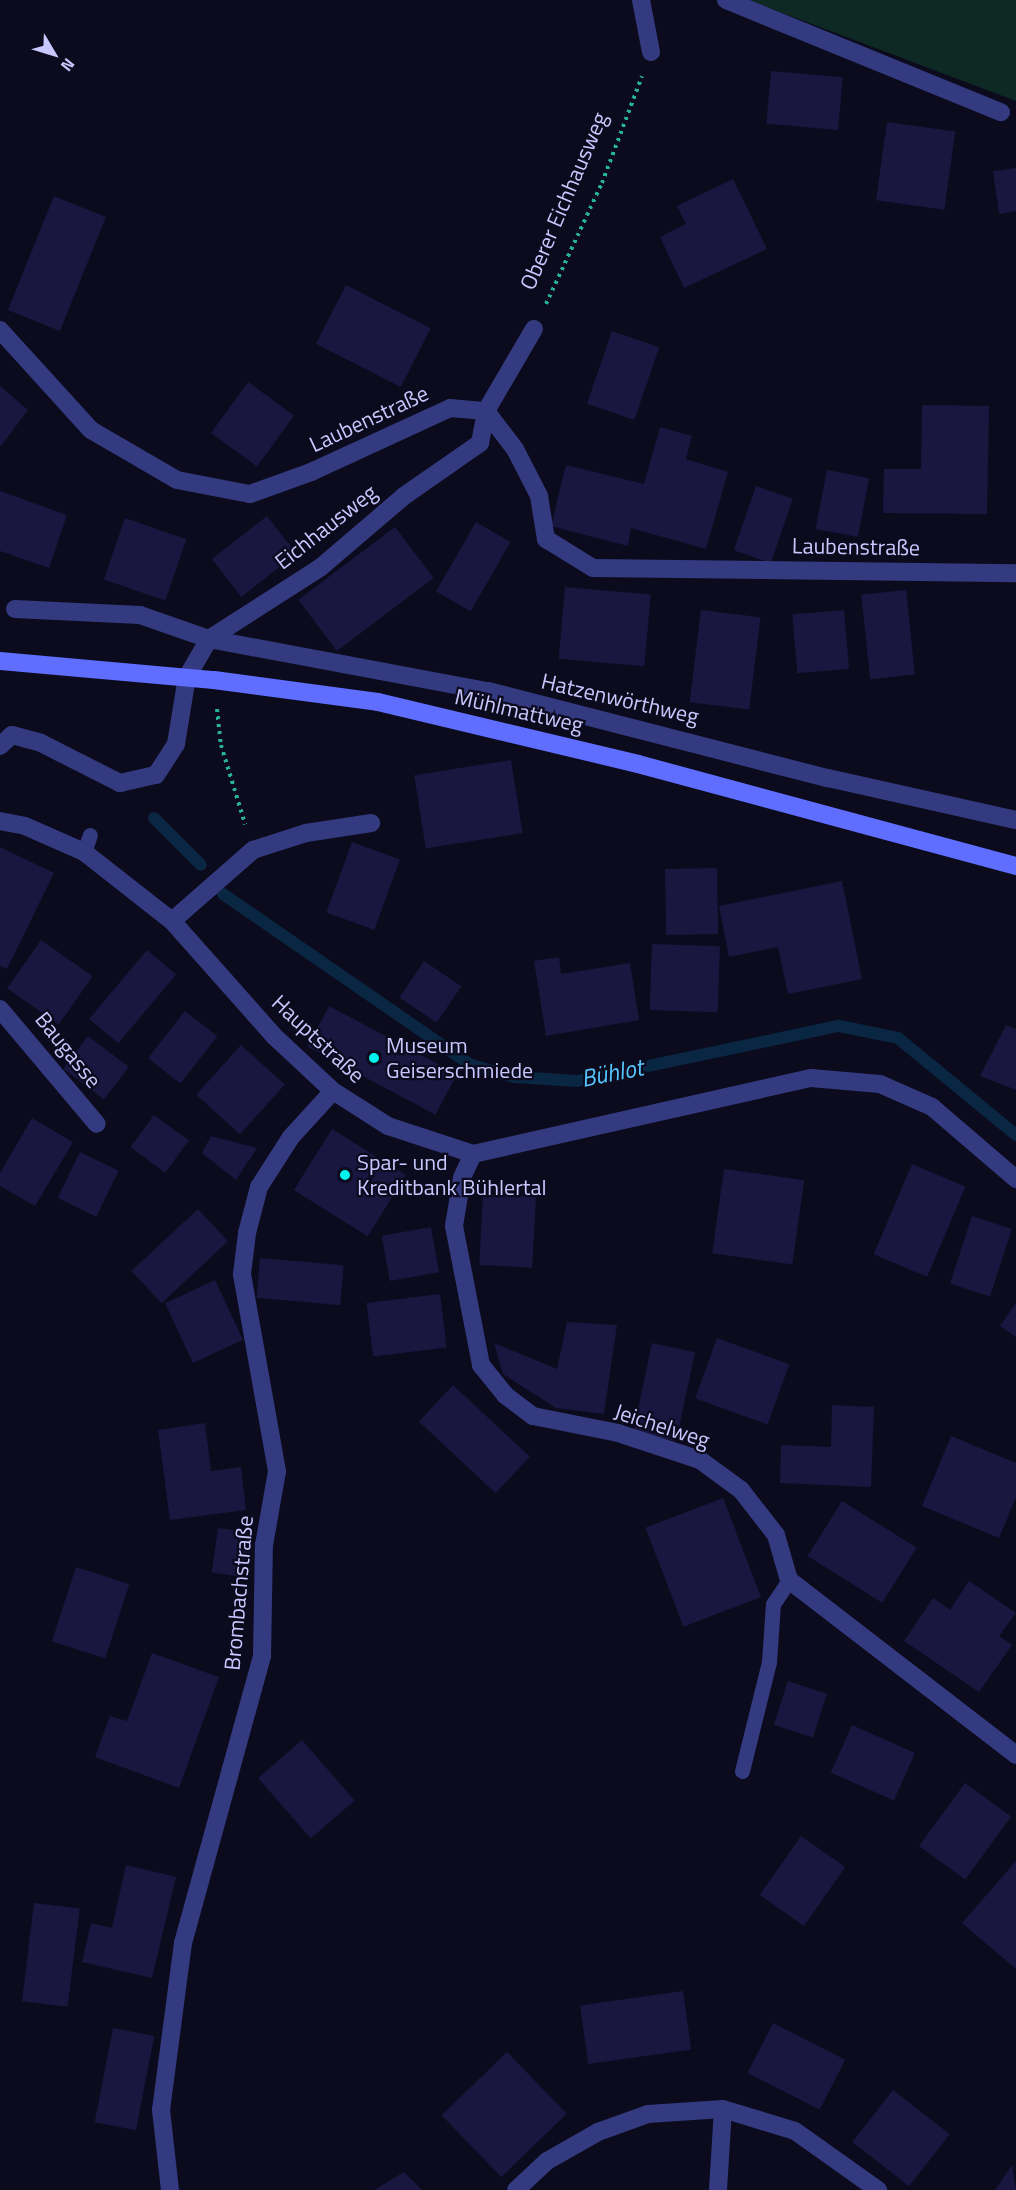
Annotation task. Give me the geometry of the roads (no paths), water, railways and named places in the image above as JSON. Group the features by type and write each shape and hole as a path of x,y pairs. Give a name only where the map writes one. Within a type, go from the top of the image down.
{"main road":[{"name":"Mühlmattweg","path":"0,661 187,677 378,702 638,764 1016,866"}],"street":[{"path":"641,0 651,52"},
{"path":"726,0 1001,112"},
{"path":"486,411 534,329"},
{"name":"Laubenstraße","path":"0,330 91,430 177,480 250,494 450,408 486,411 515,449 539,496 546,539 593,568 1016,573"},
{"name":"Eichhausweg","path":"187,677 210,639 321,567 404,496 480,444 486,411"},
{"name":"Hatzenwörthweg","path":"15,609 140,615 210,639 488,692 828,778 1016,820"},
{"path":"0,747 12,735 40,743 120,783 156,775 176,744 187,677"},
{"name":"Hauptstraße","path":"0,821 26,826 87,844 172,921 275,1037 333,1091 388,1126 473,1155"},
{"path":"172,921 253,850 306,833 371,823"},
{"name":"Baugasse","path":"0,1008 97,1124"},
{"path":"473,1155 811,1078 880,1084 932,1107 1016,1179"},
{"name":"Brombachstraße","path":"170,2190 161,2110 183,1943 262,1656 264,1545 277,1471 242,1274 247,1233 260,1186 291,1137 333,1091"},
{"name":"Jeichelweg","path":"473,1155 462,1178 454,1226 481,1365 533,1416 618,1433 700,1460 741,1490 776,1536 789,1580"},
{"path":"789,1580 1016,1755"},
{"path":"718,2190 723,2109"},
{"path":"516,2190 547,2160 598,2132 648,2114 723,2109 795,2131 878,2190"}],"lane":[{"path":"742,1771 769,1662 773,1604 789,1580"}],"waterway":[{"name":"Bühlot","path":"154,818 201,865"},
{"name":"Bühlot","path":"223,894 471,1065 515,1077 577,1081 839,1026 898,1038 1016,1135"}],"place":[{"name":"Museum Geiserschmiede","path":"374,1058"},
{"name":"Spar- und Kreditbank Bühlertal","path":"345,1175"}]}
